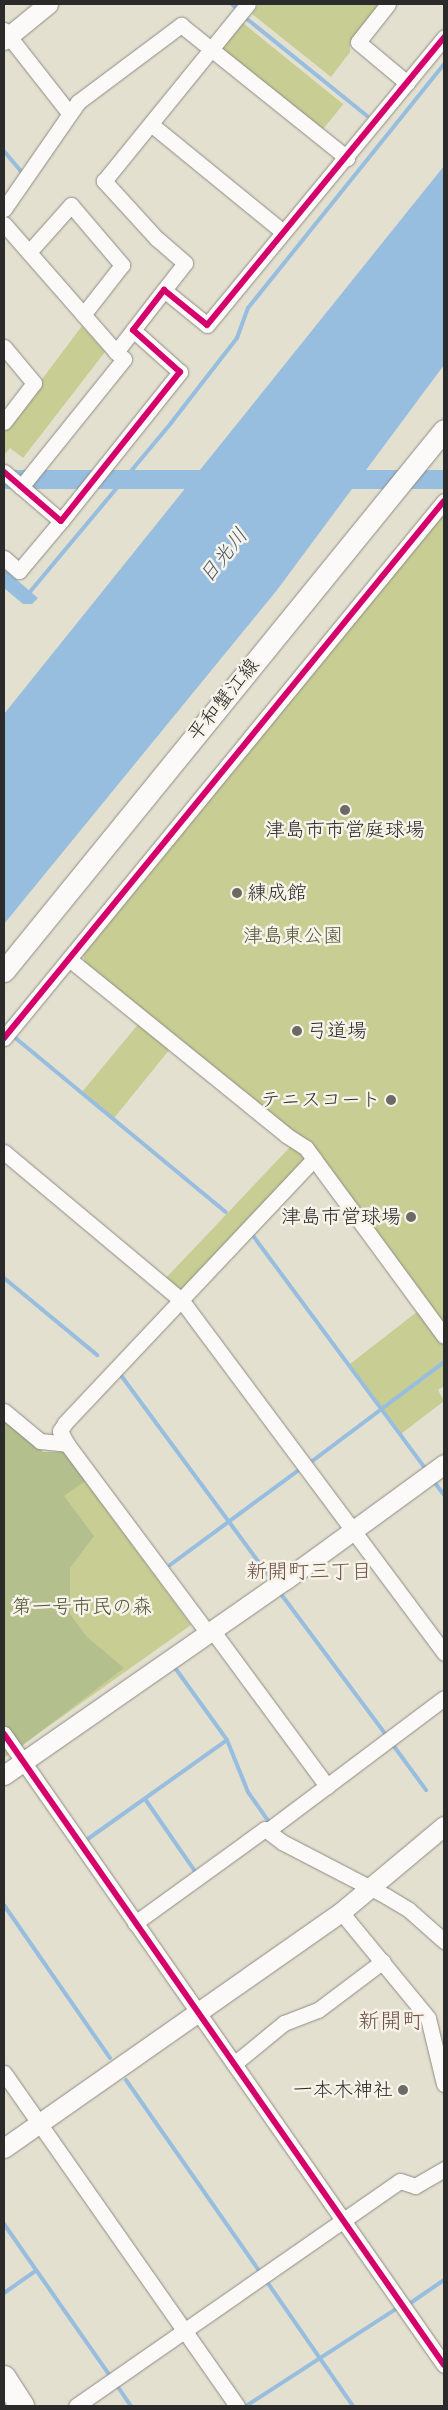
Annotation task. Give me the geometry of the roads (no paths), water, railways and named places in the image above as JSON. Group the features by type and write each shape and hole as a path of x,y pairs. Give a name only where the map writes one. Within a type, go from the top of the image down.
{"main road":[{"name":"平和蟹江線","path":"4,971 444,430"},
{"path":"4,2378 22,2406"}],"street":[{"path":"48,4 5,36 69,113"},
{"path":"116,352 185,263 156,239 104,181 152,125 247,4"},
{"path":"388,4 358,42 408,83"},
{"path":"4,209 78,102 181,25 347,158"},
{"path":"164,290 207,325 283,232 347,158 444,37"},
{"path":"152,125 283,232"},
{"path":"29,252 70,205 122,265 82,315"},
{"path":"4,224 82,315 124,360 22,487"},
{"path":"4,558 20,572 180,372 133,330"},
{"path":"4,347 34,383 4,422"},
{"path":"4,472 61,521"},
{"path":"4,1038 444,501"},
{"path":"69,959 286,1135 306,1148 444,1336"},
{"path":"4,1152 182,1301 444,1653"},
{"path":"314,1160 65,1423 60,1432 327,1786"},
{"path":"4,1411 40,1441 68,1444"},
{"path":"4,1775 444,1464"},
{"path":"135,1923 264,1830 267,1831 444,1698"},
{"path":"4,1734 444,2365"},
{"path":"4,2148 340,1912 444,1826"},
{"path":"267,1831 409,1910 444,1941"},
{"path":"340,1912 428,2018 444,2083"},
{"path":"234,2064 284,2023 326,2005 382,1961"},
{"path":"4,2073 237,2406"},
{"path":"76,2406 400,2181 415,2186 444,2168"}],"water":[{"name":"日光川","path":"444,166 444,365 277,590 4,924 4,714"},
{"path":"4,470 444,470 444,489 4,489"},
{"path":"4,569 38,598 32,604 23,604 4,588"}],"waterway":[{"path":"232,4 235,7"},
{"path":"247,19 367,116"},
{"path":"29,593 171,423 237,338 248,308 444,64"},
{"path":"4,151 23,174"},
{"path":"13,1036 226,1212"},
{"path":"251,1233 424,1467"},
{"path":"4,1278 97,1355"},
{"path":"311,1462 444,1362"},
{"path":"120,1374 271,1579"},
{"path":"170,1565 300,1469"},
{"path":"435,1483 444,1495"},
{"path":"281,1594 386,1735"},
{"path":"173,1665 227,1740 248,1792 269,1822"},
{"path":"85,1841 227,1740"},
{"path":"393,1745 426,1790"},
{"path":"145,1799 197,1874"},
{"path":"4,1905 110,2058"},
{"path":"126,2080 260,2272"},
{"path":"4,2224 110,2376"},
{"path":"4,2293 36,2271"},
{"path":"265,2279 353,2406"},
{"path":"406,2306 444,2280"},
{"path":"246,2406 399,2307"},
{"path":"116,2384 131,2406"}],"place":[{"name":"津島市市営庭球場","path":"345,810"},
{"name":"練成館","path":"237,893"},
{"name":"弓道場","path":"297,1031"},
{"name":"テニスコート","path":"391,1100"},
{"name":"津島市営球場","path":"411,1217"},
{"name":"一本木神社","path":"403,2090"}],"district":[{"name":"新開町三丁目","path":"309,1572"},
{"name":"新開町","path":"391,2023"}],"park label":[{"name":"津島東公園","path":"293,936"},
{"name":"第一号市民の森","path":"82,1607"}]}
